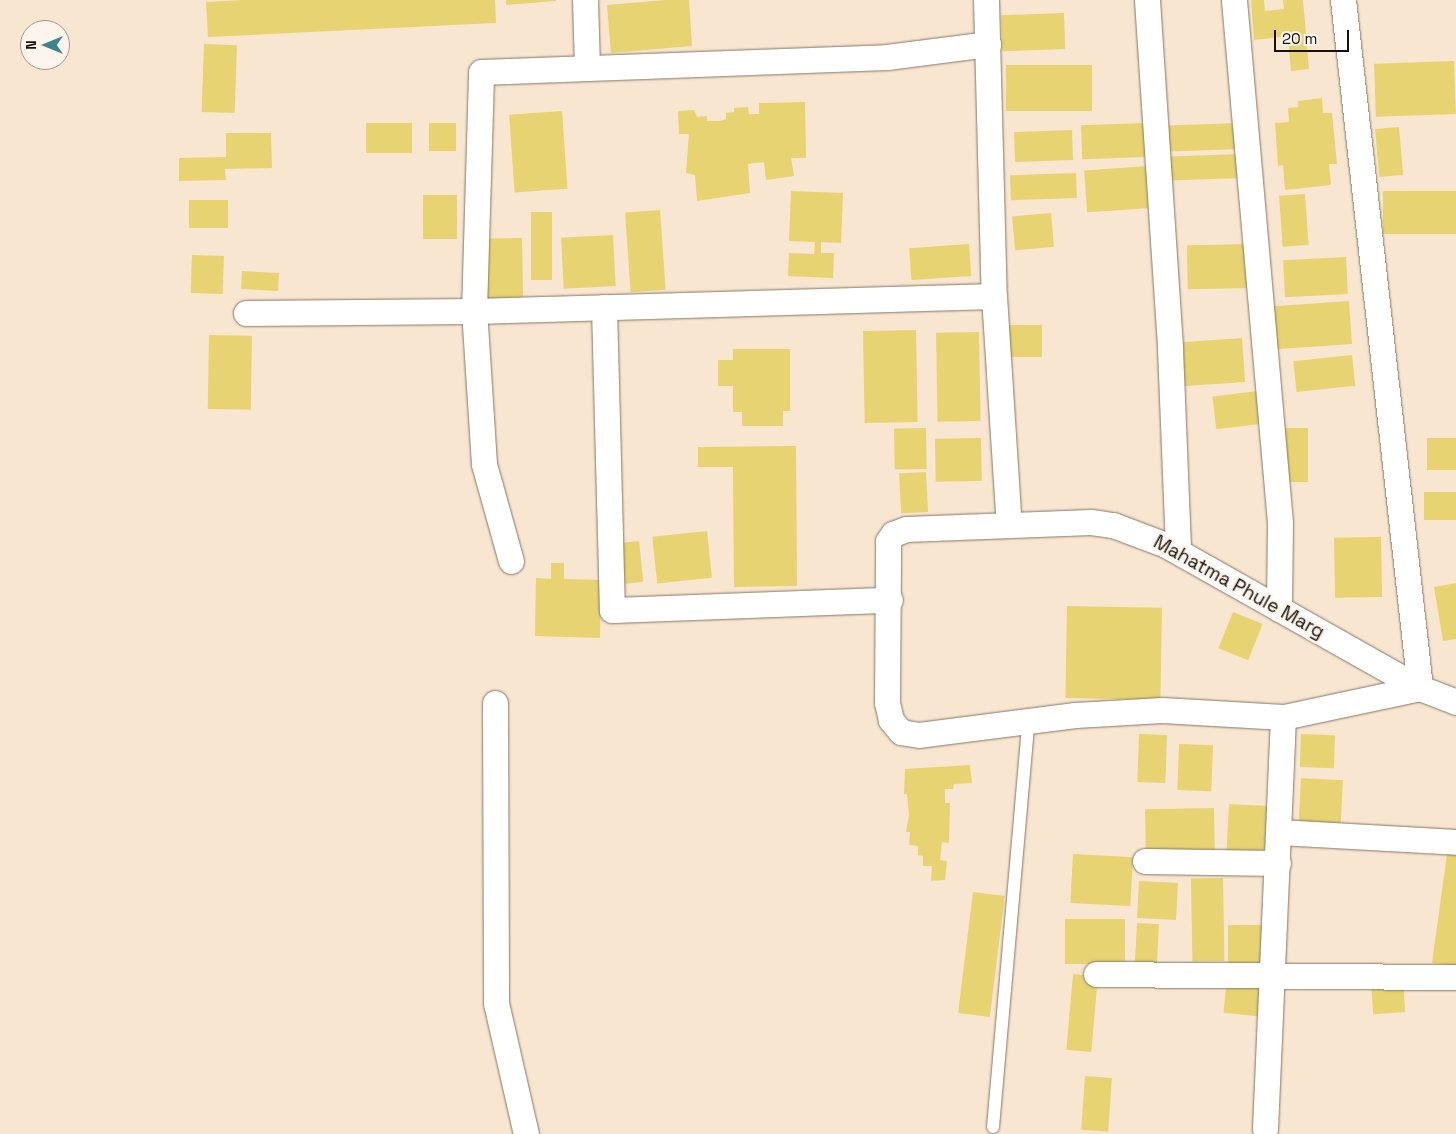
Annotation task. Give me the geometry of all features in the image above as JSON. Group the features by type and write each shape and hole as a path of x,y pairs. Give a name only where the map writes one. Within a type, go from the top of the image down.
{"street":[{"path":"585,0 587,67"},
{"path":"986,0 994,296 1009,525"},
{"path":"1146,0 1170,350 1178,551"},
{"path":"1234,0 1280,523 1279,609"},
{"path":"1343,0 1420,688"},
{"path":"511,561 484,464 474,311 481,72 887,57 988,44"},
{"path":"246,313 474,311 994,296"},
{"path":"604,307 612,610 890,600"},
{"name":"Mahatma Phule Marg","path":"1420,688 1283,718 1162,710 1030,720 920,735 901,732 891,720 887,702 890,600 888,541 893,534 906,529 1091,522 1113,525 1142,534 1178,551 1420,688 1456,702"},
{"path":"495,703 496,1003 526,1134"},
{"path":"1265,1129 1283,718"},
{"path":"1279,832 1456,842"},
{"path":"1145,861 1278,863"},
{"path":"1096,974 1456,977"}],"lane":[{"path":"993,1127 1030,720"}],"building":[{"path":"243,0 495,0 496,23 208,37 206,2"},
{"path":"506,0 556,0 556,1 506,5"},
{"path":"689,0 692,46 611,53 607,5"},
{"path":"1251,0 1264,0 1265,11 1284,9 1283,0 1303,0 1309,69 1291,71 1288,36 1254,40"},
{"path":"1064,13 1065,49 1002,51 1001,15"},
{"path":"204,44 237,45 235,113 202,112"},
{"path":"1454,61 1456,114 1376,117 1374,64"},
{"path":"1006,65 1092,65 1092,111 1006,111"},
{"path":"1322,98 1323,113 1332,113 1337,164 1329,164 1331,185 1285,190 1283,165 1278,166 1275,123 1289,122 1288,108 1298,107 1298,101"},
{"path":"805,102 806,158 791,158 794,176 766,180 764,162 748,164 750,193 697,201 695,175 686,173 689,134 679,134 678,111 694,110 697,117 707,116 707,121 721,121 726,119 726,113 734,112 734,108 748,107 749,114 759,114 759,103"},
{"path":"562,111 567,189 515,193 509,115"},
{"path":"366,123 412,123 412,153 366,153"},
{"path":"429,123 456,123 456,151 429,151"},
{"path":"1145,123 1146,157 1082,159 1081,125"},
{"path":"1239,123 1240,149 1162,152 1161,126"},
{"path":"1399,127 1403,175 1379,177 1375,129"},
{"path":"1072,130 1073,160 1015,162 1014,132"},
{"path":"226,133 271,133 272,168 225,169 226,180 179,181 179,158 226,157"},
{"path":"1240,154 1241,178 1164,181 1163,157"},
{"path":"1148,166 1151,208 1087,212 1084,170"},
{"path":"1076,173 1077,198 1011,200 1010,175"},
{"path":"791,191 843,193 841,243 821,242 821,253 834,253 833,278 788,276 789,253 814,254 815,242 789,241"},
{"path":"1383,191 1456,191 1456,234 1383,234"},
{"path":"1305,194 1309,245 1283,247 1279,196"},
{"path":"423,195 457,195 457,239 423,239"},
{"path":"189,200 228,200 228,228 189,228"},
{"path":"660,210 666,290 631,292 625,212"},
{"path":"531,212 552,212 552,280 531,280"},
{"path":"1051,213 1054,247 1015,250 1012,216"},
{"path":"613,235 616,286 564,289 561,238"},
{"path":"522,238 523,299 488,300 487,239"},
{"path":"969,244 971,276 911,280 909,248"},
{"path":"1252,244 1253,288 1188,289 1187,245"},
{"path":"192,255 224,256 223,294 191,293"},
{"path":"1346,257 1348,294 1285,297 1283,260"},
{"path":"242,271 279,273 278,291 241,289"},
{"path":"1349,301 1352,344 1276,349 1273,306"},
{"path":"1008,325 1042,325 1042,357 1008,357"},
{"path":"916,330 918,422 865,423 863,331"},
{"path":"979,332 981,421 938,422 936,333"},
{"path":"209,335 252,336 251,410 208,409"},
{"path":"1242,338 1245,382 1178,387 1175,343"},
{"path":"733,349 790,349 790,411 783,411 783,426 742,426 742,412 733,412 733,386 718,386 718,360 733,360"},
{"path":"1352,355 1355,386 1297,392 1293,361"},
{"path":"1258,391 1262,424 1216,429 1212,397"},
{"path":"926,428 927,469 895,470 894,429"},
{"path":"1277,428 1308,428 1308,482 1277,482"},
{"path":"981,438 982,481 936,482 935,439"},
{"path":"1427,438 1456,438 1456,470 1427,470"},
{"path":"796,446 797,586 734,587 733,467 698,467 698,447"},
{"path":"926,472 928,512 901,513 899,473"},
{"path":"1424,492 1456,492 1456,520 1424,520"},
{"path":"707,531 712,578 657,583 652,537"},
{"path":"1381,537 1382,597 1335,598 1334,538"},
{"path":"639,541 643,582 625,584 621,543"},
{"path":"551,563 564,563 564,579 601,580 600,638 535,636 536,578 551,579"},
{"path":"1456,583 1456,639 1443,641 1434,587"},
{"path":"1067,606 1162,608 1160,700 1065,698"},
{"path":"1233,612 1263,624 1248,660 1218,648"},
{"path":"1139,734 1167,735 1165,783 1137,782"},
{"path":"1301,734 1335,735 1334,768 1300,767"},
{"path":"1179,744 1213,745 1211,791 1177,790"},
{"path":"970,765 972,783 954,784 953,789 945,789 945,803 950,803 949,843 942,842 940,860 947,861 945,880 931,881 932,866 923,866 923,856 918,855 918,846 909,845 910,832 906,832 909,815 907,794 904,794 905,769"},
{"path":"1301,778 1343,780 1340,832 1298,830"},
{"path":"1229,804 1274,806 1271,855 1226,853"},
{"path":"1214,808 1215,855 1146,856 1145,809"},
{"path":"1448,847 1456,849 1456,966 1432,963"},
{"path":"1073,854 1133,857 1130,906 1070,903"},
{"path":"1223,878 1224,961 1192,962 1191,879"},
{"path":"1139,881 1178,883 1176,920 1137,918"},
{"path":"973,892 1005,896 990,1017 958,1013"},
{"path":"1065,919 1125,919 1125,964 1065,964"},
{"path":"1137,923 1159,924 1157,966 1135,965"},
{"path":"1228,925 1270,925 1270,970 1228,970"},
{"path":"1073,974 1098,976 1091,1052 1066,1050"},
{"path":"1227,979 1268,983 1264,1017 1223,1013"},
{"path":"1403,981 1405,1012 1373,1014 1371,983"},
{"path":"1085,1076 1112,1078 1108,1132 1081,1130"}]}
